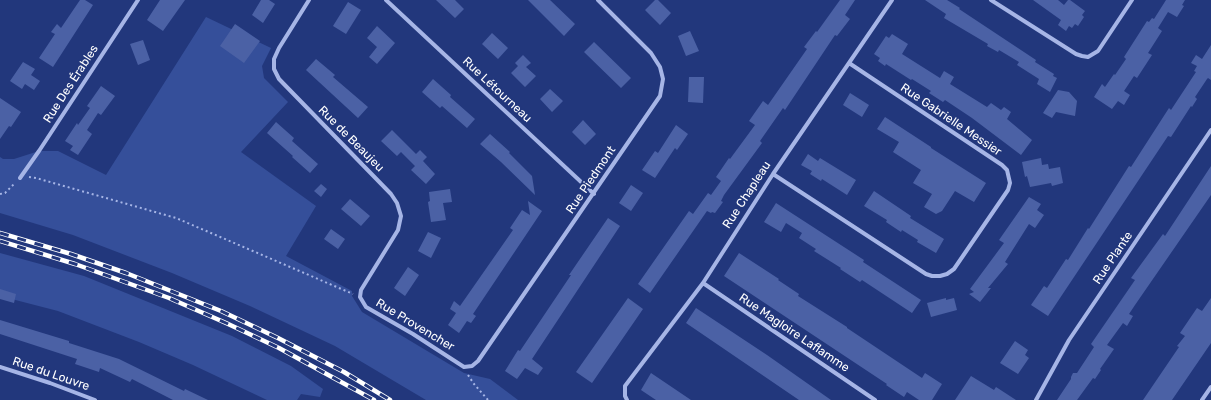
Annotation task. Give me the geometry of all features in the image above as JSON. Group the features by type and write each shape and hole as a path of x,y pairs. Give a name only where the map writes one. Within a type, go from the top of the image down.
{"street":[{"name":"Rue Des Érables","path":"20,178 138,0"},
{"name":"Rue de Beaujeu","path":"309,0 279,48 274,59 274,69 279,79 391,194 397,203 401,216 398,230 361,290 360,297"},
{"name":"Rue Létourneau","path":"386,0 594,194"},
{"name":"Rue Piedmont","path":"464,367 472,366 478,361 660,96 663,79 660,67 651,53 598,0"},
{"name":"Rue Chapleau","path":"627,400 625,396 625,386 703,283 773,174 892,0"},
{"path":"990,0 1076,54 1088,56 1098,51 1132,0"},
{"name":"Rue Gabrielle Messier","path":"773,174 926,274 940,276 954,270 1008,190 1010,183 1007,170 1002,165 849,63"},
{"name":"Rue Plante","path":"1036,400 1070,340 1211,130"},
{"name":"Rue Magloire Laflamme","path":"703,283 875,400"},
{"name":"Rue Provencher","path":"360,297 366,307 413,334 464,367"},
{"name":"Rue du Louvre","path":"0,367 50,383 95,400"},
{"path":"1202,400 1211,387"}],"path":[{"path":"0,194 5,193 20,178 36,178 176,218 360,297"},
{"path":"464,367 474,384 488,400"}],"shaded area":[{"path":"206,17 271,48 262,66 264,78 288,102 241,152 316,206 286,256 352,291 352,296 362,312 464,373 490,379 518,400 426,400 335,346 250,306 172,273 73,235 0,213 0,157 3,159 14,159 39,151 58,151 106,175"},
{"path":"0,253 84,276 232,336 291,366 323,389 320,397 301,394 297,400 267,400 193,365 139,342 58,311 0,296"}],"building":[{"path":"80,0 85,0 93,5 53,67 39,58 55,34 51,32 57,24 61,28"},
{"path":"160,0 185,0 163,31 147,20"},
{"path":"261,0 269,0 275,4 263,23 252,15"},
{"path":"436,0 455,0 464,9 455,18"},
{"path":"528,0 550,0 575,24 564,36"},
{"path":"655,0 658,0 671,13 660,25 645,10"},
{"path":"840,0 855,0 845,15 850,19 837,36 835,35 785,110 783,108 760,141 762,143 724,195 721,201 723,202 715,213 707,211 650,293 638,284 689,211 693,214 708,193 711,195 721,181 716,177 755,125 749,121 763,101 768,105 807,49 804,47"},
{"path":"925,0 947,0 1036,60 1035,62 1054,74 1053,76 1057,78 1050,92 1037,84 1039,79 1017,65 1019,62 999,50 998,52 987,46 988,44 944,18 946,14"},
{"path":"1033,0 1058,0 1064,5 1068,0 1070,0 1085,11 1082,15 1084,17 1078,26 1075,24 1072,28 1069,26 1066,31 1058,25 1061,20"},
{"path":"1166,0 1185,0 1182,5 1184,6 1177,17 1168,12 1158,28 1162,31 1148,53 1152,55 1137,78 1134,76 1124,91 1130,95 1124,105 1118,101 1112,109 1094,97 1102,84 1105,87 1114,74 1115,75 1126,59 1124,57 1147,21 1149,22 1152,18 1154,19"},
{"path":"348,2 361,10 346,34 333,26"},
{"path":"235,24 260,41 244,63 220,46"},
{"path":"377,26 395,43 377,64 369,57 377,47 367,38"},
{"path":"690,31 699,51 686,56 678,36"},
{"path":"492,33 508,48 498,59 482,44"},
{"path":"892,34 908,44 902,54 940,78 944,71 954,77 950,84 987,107 991,103 1001,110 1004,107 1011,112 1007,119 1032,140 1021,155 972,118 945,100 943,102 929,93 931,91 912,79 911,80 886,64 885,66 878,61 880,58 874,54 886,36 889,38"},
{"path":"143,40 150,60 138,65 130,44"},
{"path":"594,42 631,78 621,88 584,52"},
{"path":"1211,45 1211,80 1208,78 1207,79 1195,97 1197,99 1192,107 1191,106 1171,137 1168,136 1048,316 1031,305 1044,286 1047,288 1066,259 1068,260 1129,166 1131,167 1169,108 1171,110 1196,72 1194,71 1197,66 1191,63 1196,55 1202,59"},
{"path":"523,55 531,63 526,67 536,76 525,87 511,73 518,66 515,63"},
{"path":"316,59 335,75 333,77 368,107 358,118 306,70"},
{"path":"23,62 35,69 31,75 40,81 34,90 25,84 22,89 10,81"},
{"path":"689,77 704,77 703,103 688,102"},
{"path":"433,79 451,95 450,97 475,119 467,128 442,106 440,108 422,92"},
{"path":"101,86 115,96 101,115 98,113 87,130 92,134 78,155 70,150 73,146 65,141 77,123 78,125 90,108 87,106"},
{"path":"550,89 563,101 552,112 540,99"},
{"path":"1058,90 1069,92 1077,101 1075,116 1056,112 1052,118 1043,113"},
{"path":"850,93 869,105 862,117 843,105"},
{"path":"0,98 21,112 11,127 9,126 0,139"},
{"path":"885,117 986,183 974,202 955,191 942,211 936,214 924,207 932,194 913,183 921,170 893,152 899,142 877,129"},
{"path":"583,120 596,134 585,145 572,132"},
{"path":"276,122 294,138 292,141 318,164 310,173 267,133"},
{"path":"676,125 688,134 677,150 675,148 655,178 642,170 655,151 658,153"},
{"path":"392,130 416,154 420,150 427,157 423,161 435,174 426,184 411,170 415,166 401,152 397,156 381,141"},
{"path":"490,134 510,152 509,153 532,176 535,195 480,144"},
{"path":"808,154 818,161 820,158 856,180 847,195 822,179 821,181 810,174 812,171 801,165"},
{"path":"1041,158 1042,165 1048,164 1049,169 1060,167 1063,183 1052,186 1051,183 1030,187 1027,176 1025,177 1022,162"},
{"path":"1211,166 1211,195 1129,314 1133,316 1127,326 1123,323 1107,345 1114,349 1100,369 1101,370 1095,379 1093,378 1077,400 1057,400 1071,379 1073,373 1077,373 1094,347 1091,344 1135,280 1131,278 1163,234 1165,236"},
{"path":"321,184 327,189 321,197 314,191"},
{"path":"631,185 643,193 631,211 619,203"},
{"path":"450,189 452,202 443,203 446,220 431,222 428,202 430,201 429,192"},
{"path":"874,191 911,216 910,218 944,239 936,253 917,242 918,240 902,230 901,232 886,222 887,220 864,206"},
{"path":"1029,197 1041,204 1037,210 1044,215 1035,228 1029,224 1005,262 1008,264 988,288 991,288 980,302 969,294 974,292 970,289 1004,243 999,240"},
{"path":"350,199 370,216 361,226 341,209"},
{"path":"528,201 542,211 473,314 476,316 471,323 467,321 459,333 448,325 456,313 450,309 454,301 460,306 513,230 510,228 522,210 530,215"},
{"path":"776,203 864,260 863,262 921,300 912,313 862,280 860,282 814,251 816,249 799,238 802,233 786,223 781,232 764,222"},
{"path":"608,218 620,226 532,359 543,368 538,375 525,368 517,379 505,371 518,350 520,351"},
{"path":"331,229 345,239 338,249 324,239"},
{"path":"428,232 441,238 431,258 418,251"},
{"path":"739,253 779,279 778,280 799,294 798,296 922,378 925,373 942,384 932,400 919,400 907,392 904,397 886,385 887,384 724,276"},
{"path":"408,267 419,275 405,296 394,288"},
{"path":"0,289 16,294 14,303 0,299"},
{"path":"628,298 643,309 592,383 576,372"},
{"path":"946,298 946,300 954,298 957,310 931,317 927,303"},
{"path":"1211,298 1211,343 1172,400 1143,400 1179,347 1177,346 1185,336 1180,333 1197,308 1202,311"},
{"path":"696,308 831,400 799,400 686,323"},
{"path":"0,320 69,341 69,343 119,359 184,391 185,389 208,400 173,400 132,379 130,382 100,368 99,372 75,364 77,359 0,334"},
{"path":"1015,341 1028,350 1025,355 1029,358 1018,374 1000,363"},
{"path":"651,373 691,400 656,400 641,390"},
{"path":"971,376 994,390 996,387 1016,400 955,400"}],"railway":[{"path":"0,233 71,254 126,273 221,311 344,372 390,400"},
{"path":"0,241 75,264 169,298 279,348 374,400"}]}
